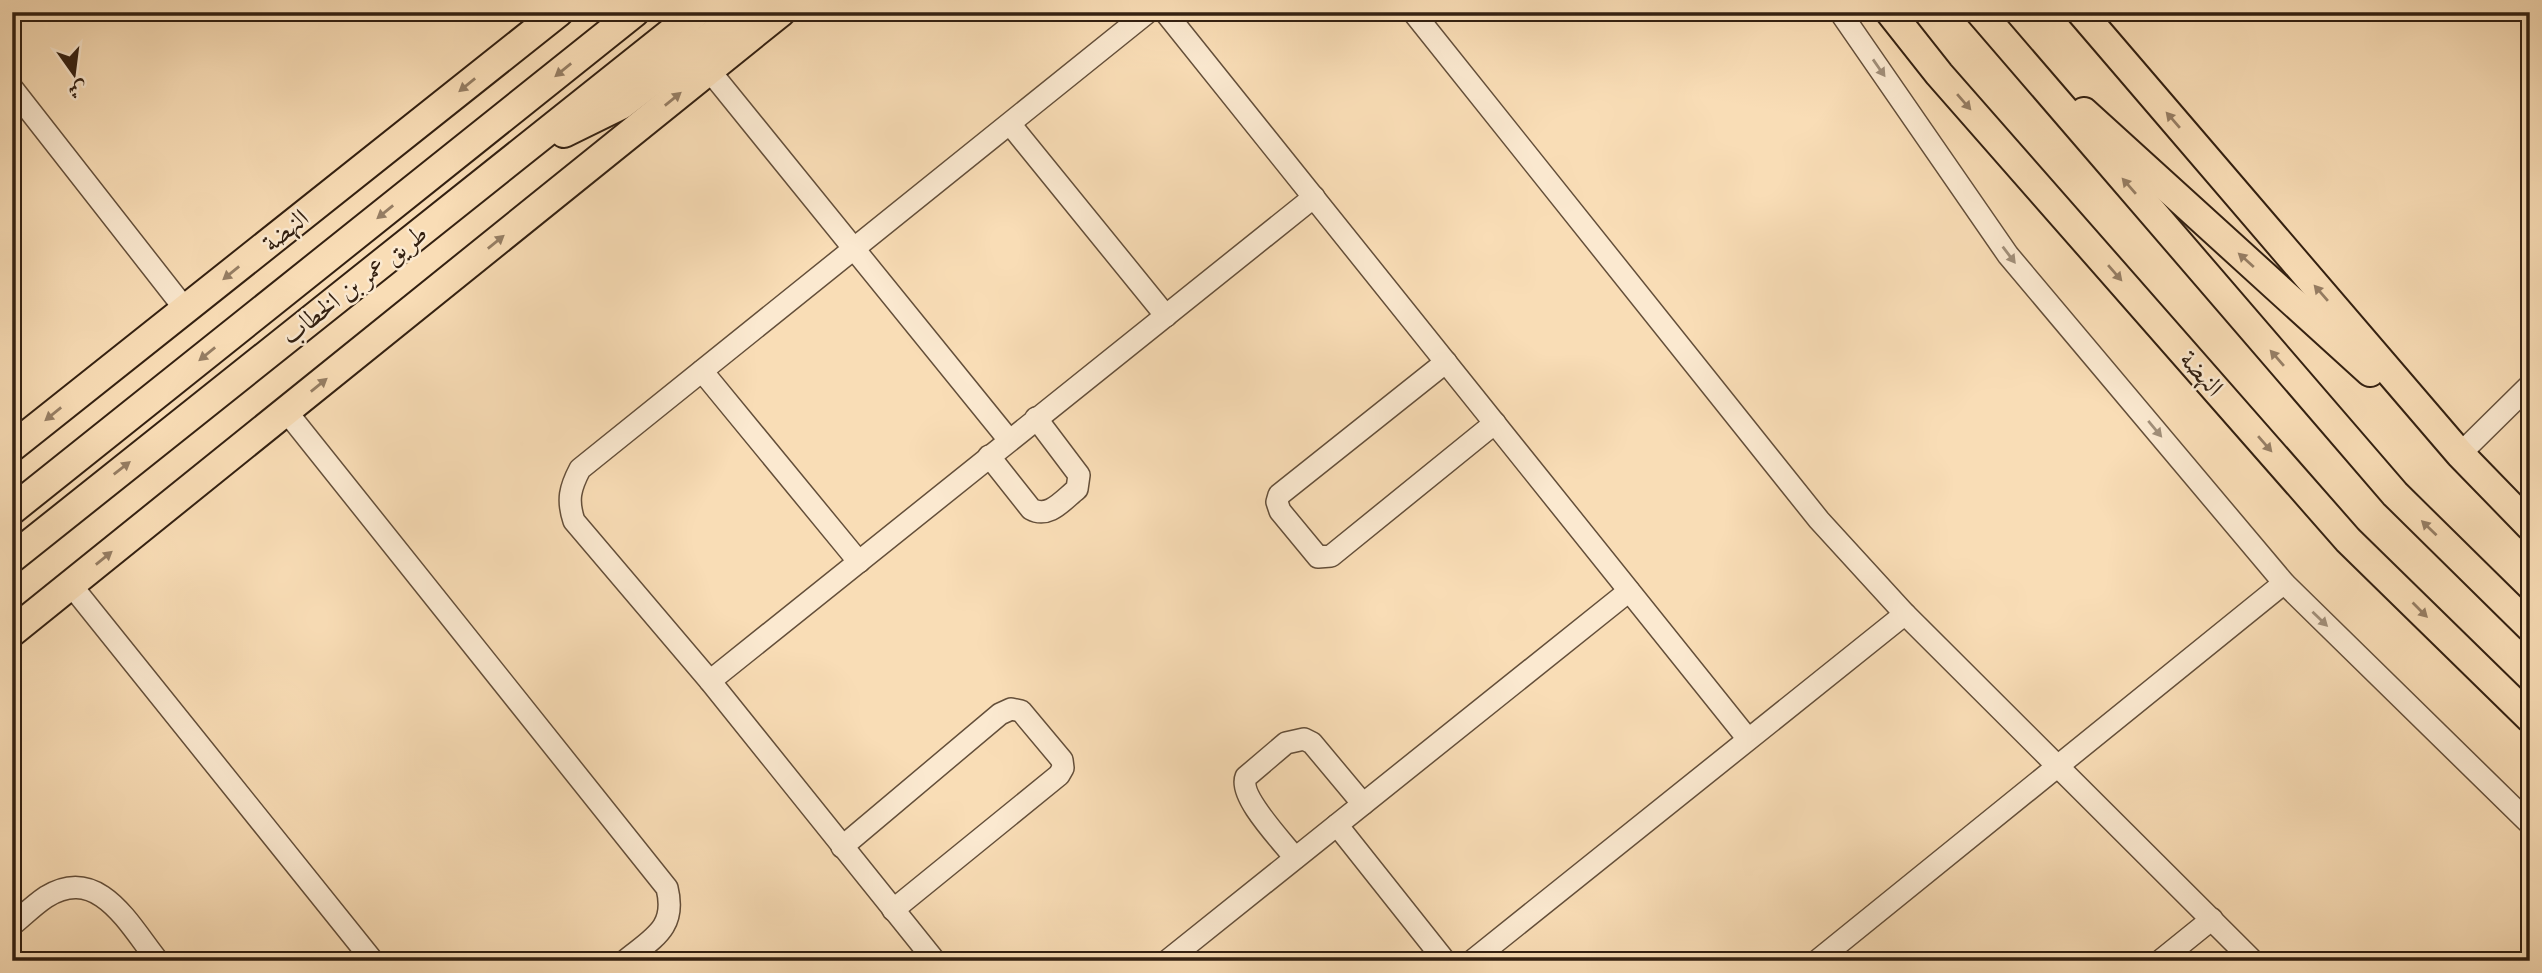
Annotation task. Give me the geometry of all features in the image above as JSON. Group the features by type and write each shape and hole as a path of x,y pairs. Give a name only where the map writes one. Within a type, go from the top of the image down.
{"main road":[{"name":"النهضة","path":"12,447 559,12"},
{"path":"589,49 620,12"},
{"name":"طريق عمر بن الخطاب","path":"12,510 635,12"},
{"name":"طريق عمر بن الخطاب","path":"12,558 90,493 697,12"},
{"path":"512,160 621,105 742,12"},
{"path":"12,632 782,12"},
{"name":"النهضة","path":"1890,12 1939,74 2348,540 2530,718"},
{"path":"2081,12 2459,454"},
{"path":"1986,20 2459,454 2530,526"},
{"path":"1986,20 2395,494 2530,627"},
{"path":"12,573 90,493"}],"street":[{"path":"935,961 710,681 574,521 569,505 572,485 580,469 1148,12"},
{"path":"1165,12 1748,739"},
{"path":"1413,12 1811,509 1905,614 2253,961"},
{"path":"1840,12 2008,256 2284,583 2530,824"},
{"path":"709,70 855,246 1009,440"},
{"path":"12,88 186,309"},
{"path":"1010,124 1166,316"},
{"path":"710,681 1314,197"},
{"path":"1446,362 1279,495 1280,511 1318,556 1331,556 1495,423"},
{"path":"702,371 859,562"},
{"path":"2459,454 2530,385"},
{"path":"286,411 667,888 670,915 664,929 625,961"},
{"path":"989,456 1031,509 1040,513 1048,512 1077,489 1079,475 1036,418"},
{"path":"1817,961 2284,583"},
{"path":"71,585 373,961"},
{"path":"1167,961 1629,591"},
{"path":"1472,961 1905,614"},
{"path":"842,847 1000,714 1011,709 1021,711 1062,760 1063,768 1059,775 893,910"},
{"path":"1295,858 1249,799 1244,783 1246,777 1286,743 1304,739 1312,743 1363,804"},
{"path":"1337,825 1445,961"},
{"path":"12,925 47,897 68,888 89,889 105,895 158,961"},
{"path":"2160,961 2212,919"}]}
